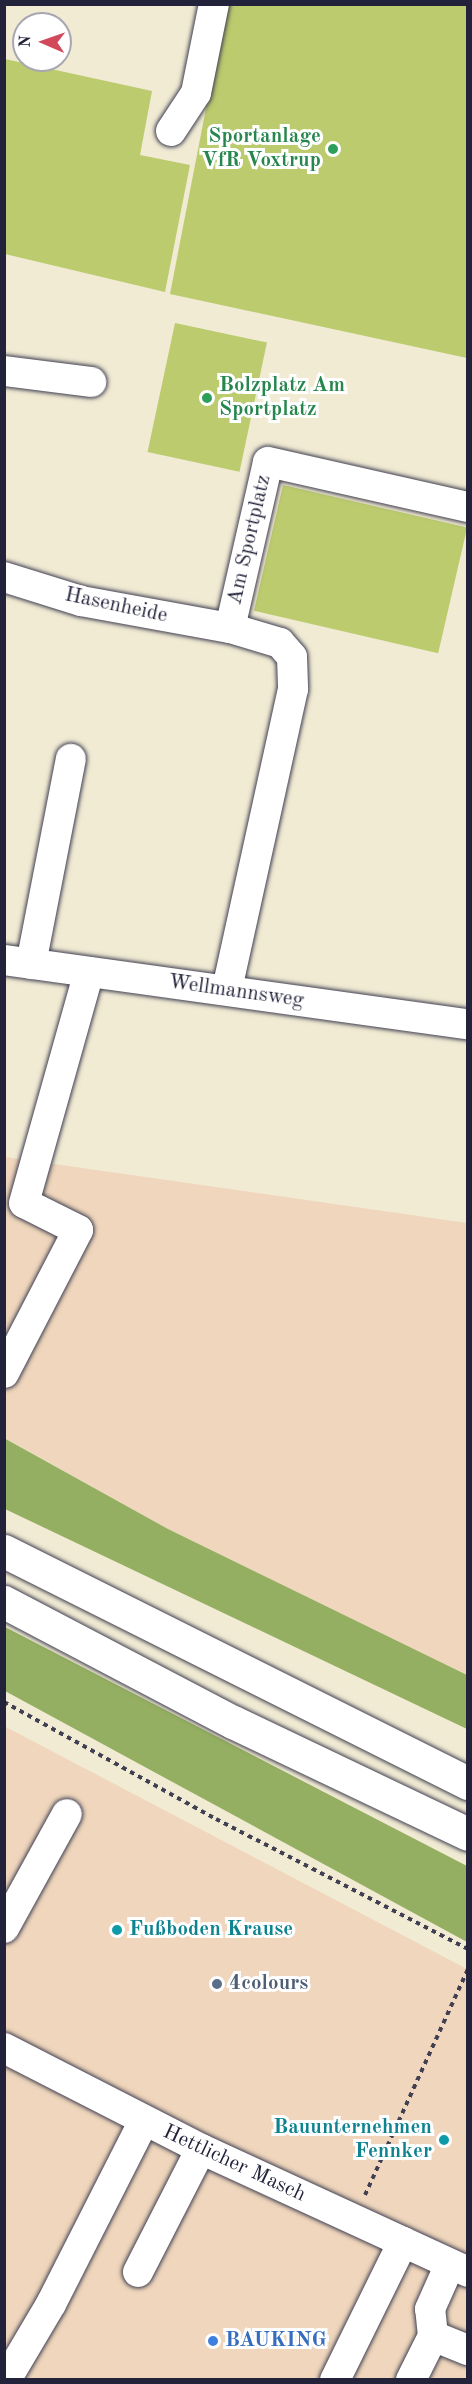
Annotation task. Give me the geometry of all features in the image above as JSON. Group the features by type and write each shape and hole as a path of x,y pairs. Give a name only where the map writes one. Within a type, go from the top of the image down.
{"highway":[{"path":"4,1551 133,1618 468,1783"},
{"path":"4,1602 233,1722 468,1834"}],"street":[{"path":"171,131 196,93 214,4"},
{"path":"4,371 91,382"},
{"name":"Am Sportplatz","path":"226,990 293,688 292,657 280,644 230,628 268,462 468,507"},
{"name":"Hasenheide","path":"4,577 81,601 230,628"},
{"path":"18,962 71,759"},
{"name":"Wellmannsweg","path":"18,962 468,1024"},
{"path":"4,1373 78,1230 24,1203 89,972"},
{"path":"4,1928 67,1814"},
{"name":"Hettlicher Masch","path":"4,2048 201,2149 459,2268"},
{"path":"6,2379 51,2304 144,2121"},
{"path":"138,2272 201,2149"},
{"path":"335,2379 403,2242"},
{"path":"411,2379 433,2336 430,2309 459,2268"},
{"path":"433,2336 468,2350"}],"path":[{"path":"4,1702 216,1819 468,1949"},
{"path":"354,2220 468,1969"}],"shaded area":[{"path":"5,1157 467,1223 467,1675 168,1529 5,1438"},
{"path":"4,1726 467,1969 467,2379 5,2379"}],"green space":[{"name":"Sportanlage VfR Voxtrup","path":"226,5 467,5 467,358 170,294"},
{"path":"5,59 12,61 12,72 65,72 152,91 140,155 190,165 165,292 5,254"},
{"name":"Bolzplatz Am Sportplatz","path":"175,323 267,343 240,472 148,452"},
{"path":"283,485 467,528 438,653 254,611"},
{"path":"4,1438 168,1529 467,1675 467,1729 5,1509"},
{"path":"5,1627 467,1866 467,1942 5,1691"}],"place":[{"name":"Sportanlage VfR Voxtrup","path":"333,149"},
{"name":"Bolzplatz Am Sportplatz","path":"207,398"},
{"name":"Fußboden Krause","path":"117,1930"},
{"name":"4colours","path":"217,1984"},
{"name":"Bauunternehmen Fennker","path":"444,2140"},
{"name":"BAUKING","path":"213,2341"}]}
